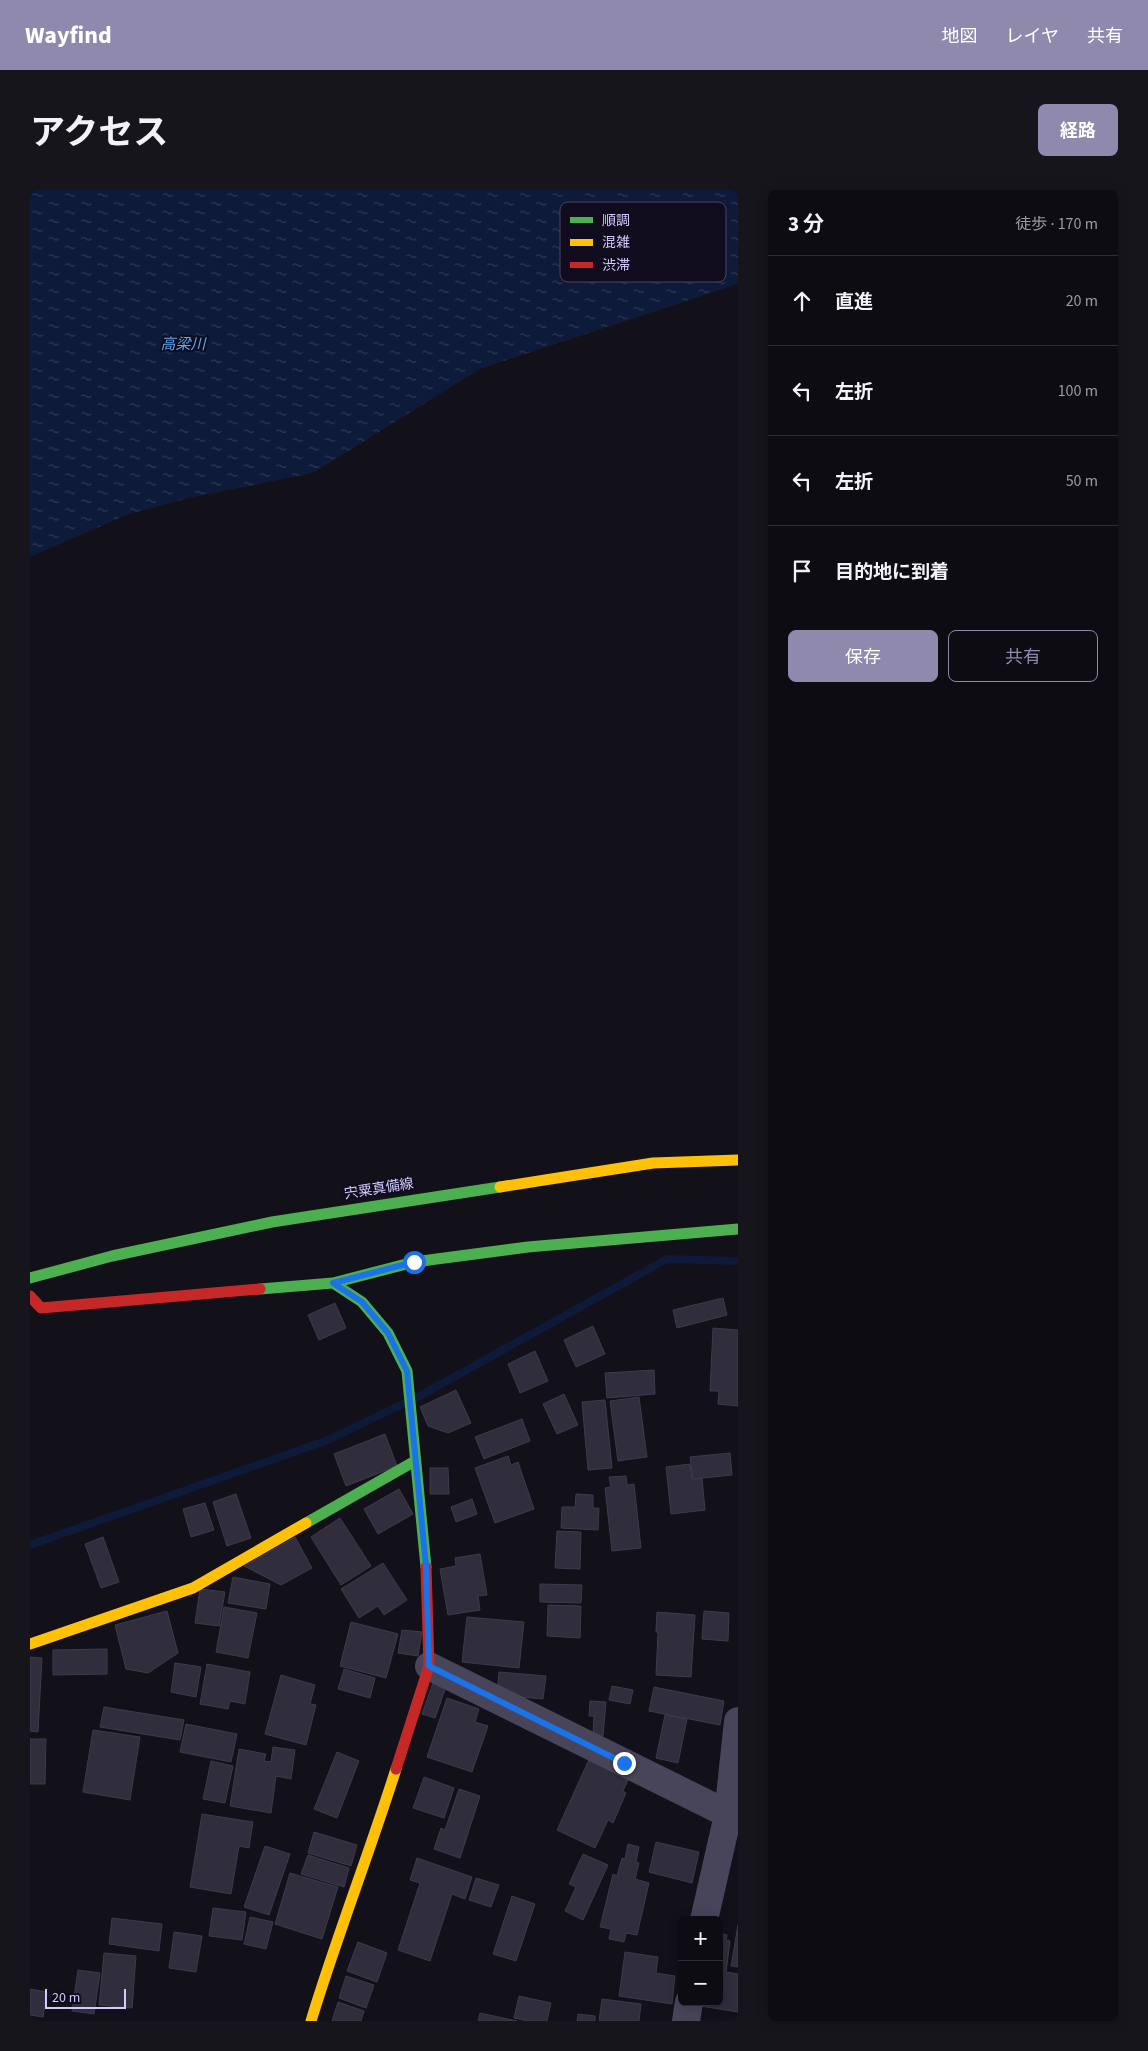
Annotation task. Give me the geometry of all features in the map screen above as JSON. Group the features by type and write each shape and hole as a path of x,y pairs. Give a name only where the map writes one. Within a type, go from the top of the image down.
{"street":[{"name":"宍粟真備線","path":"30,1278 112,1256 272,1222 653,1163 738,1160"},
{"path":"30,1296 41,1308 333,1283 414,1262 528,1247 738,1229"},
{"path":"311,2021 330,1956 373,1842 429,1666 426,1566 407,1371 388,1333 362,1302 333,1283"},
{"path":"30,1644 193,1588 415,1461"},
{"path":"429,1666 733,1817"},
{"path":"705,1916 733,1817 738,1721"},
{"path":"686,2021 688,2006"}],"water":[{"name":"高梁川","path":"30,190 738,190 738,284 480,369 313,473 189,498 129,514 30,557"}],"building":[{"path":"723,1298 727,1315 677,1328 673,1310"},
{"path":"335,1303 346,1328 319,1340 308,1315"},
{"path":"593,1326 605,1354 576,1367 564,1340"},
{"path":"713,1328 738,1330 738,1406 718,1404 719,1391 710,1391"},
{"path":"535,1351 548,1381 520,1393 508,1364"},
{"path":"654,1370 655,1394 607,1398 605,1373"},
{"path":"456,1390 471,1423 448,1433 428,1426 420,1407"},
{"path":"564,1394 578,1425 557,1434 543,1404"},
{"path":"639,1397 647,1457 618,1461 610,1401"},
{"path":"605,1400 612,1468 588,1470 582,1402"},
{"path":"522,1419 530,1441 484,1459 475,1437"},
{"path":"385,1434 397,1466 346,1486 334,1454"},
{"path":"730,1453 732,1475 693,1479 690,1457"},
{"path":"508,1456 511,1465 518,1462 534,1509 495,1523 475,1468"},
{"path":"690,1464 692,1479 702,1478 705,1510 671,1514 666,1467"},
{"path":"430,1468 448,1468 449,1494 430,1494"},
{"path":"626,1476 627,1485 634,1484 641,1548 612,1551 605,1488 611,1487 609,1477"},
{"path":"399,1489 413,1514 378,1534 364,1509"},
{"path":"236,1494 251,1538 227,1546 213,1502"},
{"path":"576,1494 593,1495 593,1508 599,1508 598,1530 561,1528 562,1507 575,1507"},
{"path":"472,1499 477,1514 456,1522 451,1507"},
{"path":"205,1503 214,1530 191,1537 183,1509"},
{"path":"340,1518 371,1566 341,1585 311,1537"},
{"path":"557,1531 581,1532 580,1569 555,1568"},
{"path":"103,1537 119,1582 101,1588 85,1544"},
{"path":"295,1537 312,1568 281,1585 244,1566"},
{"path":"480,1554 487,1595 478,1596 480,1610 448,1615 440,1569 456,1566 455,1558"},
{"path":"383,1563 407,1600 384,1615 378,1606 359,1618 341,1589"},
{"path":"233,1577 270,1584 266,1609 228,1603"},
{"path":"540,1584 582,1585 581,1603 540,1602"},
{"path":"200,1589 225,1592 219,1626 195,1623"},
{"path":"548,1605 581,1606 580,1638 547,1636"},
{"path":"224,1607 257,1613 248,1658 216,1652"},
{"path":"167,1611 178,1653 148,1673 126,1669 115,1625"},
{"path":"704,1611 729,1613 728,1641 702,1639"},
{"path":"657,1612 695,1615 691,1677 656,1675"},
{"path":"467,1617 524,1622 519,1668 462,1662"},
{"path":"351,1622 398,1634 386,1678 340,1666"},
{"path":"402,1630 422,1632 418,1656 398,1653"},
{"path":"107,1649 107,1674 53,1675 53,1650"},
{"path":"30,1657 42,1658 38,1732 30,1731"},
{"path":"175,1663 201,1667 196,1697 171,1692"},
{"path":"207,1664 250,1672 245,1704 230,1701 228,1709 200,1704"},
{"path":"344,1669 375,1678 370,1698 338,1689"},
{"path":"499,1672 546,1676 543,1699 497,1695"},
{"path":"281,1675 315,1685 310,1704 316,1705 306,1745 265,1734"},
{"path":"434,1680 447,1684 435,1718 422,1714"},
{"path":"612,1686 633,1690 630,1704 609,1700"},
{"path":"654,1687 724,1701 720,1725 649,1711"},
{"path":"447,1698 479,1709 475,1722 488,1726 472,1772 427,1757"},
{"path":"590,1701 606,1702 603,1736 593,1735 594,1716 589,1716"},
{"path":"104,1707 184,1720 180,1740 100,1727"},
{"path":"665,1715 687,1719 678,1763 656,1758"},
{"path":"186,1724 237,1734 231,1762 180,1752"},
{"path":"93,1730 140,1737 130,1800 83,1792"},
{"path":"30,1739 46,1739 45,1784 30,1784"},
{"path":"273,1747 295,1750 291,1779 276,1776 271,1813 230,1806 239,1749 266,1754 264,1761 271,1762"},
{"path":"337,1752 359,1761 337,1818 314,1809"},
{"path":"591,1755 631,1773 623,1791 626,1793 613,1823 608,1820 595,1848 557,1830"},
{"path":"211,1761 233,1766 225,1803 203,1799"},
{"path":"424,1777 454,1788 444,1818 413,1808"},
{"path":"459,1789 480,1796 460,1858 434,1849 441,1828 445,1830"},
{"path":"202,1814 253,1822 249,1848 239,1846 231,1894 190,1887"},
{"path":"314,1832 357,1845 351,1866 308,1853"},
{"path":"656,1842 699,1852 692,1883 649,1872"},
{"path":"628,1844 639,1847 636,1862 639,1863 635,1879 649,1883 637,1935 626,1933 624,1942 609,1939 611,1929 600,1927 613,1874 617,1876 622,1858 625,1859"},
{"path":"265,1846 290,1854 269,1915 244,1907"},
{"path":"583,1854 608,1865 583,1920 565,1911 576,1887 569,1884"},
{"path":"308,1855 349,1868 344,1887 301,1874"},
{"path":"417,1858 472,1877 465,1899 452,1894 430,1961 398,1950 420,1883 410,1880"},
{"path":"290,1873 338,1887 322,1939 275,1924"},
{"path":"476,1878 499,1885 491,1907 469,1900"},
{"path":"512,1896 535,1904 516,1961 493,1954"},
{"path":"213,1908 246,1912 242,1940 209,1936"},
{"path":"250,1917 273,1922 266,1949 244,1944"},
{"path":"112,1918 162,1924 159,1951 109,1944"},
{"path":"738,1925 738,1967 731,1966"},
{"path":"174,1932 202,1936 196,1972 169,1968"},
{"path":"723,1934 727,1935 726,1940 730,1941 726,1972 738,1974 738,2012 700,2006 723,2006"},
{"path":"358,1942 387,1953 377,1982 347,1971"},
{"path":"625,1952 658,1957 656,1973 675,1976 672,2004 619,1996"},
{"path":"104,1953 136,1956 132,2008 99,2005"},
{"path":"78,1970 100,1973 94,2014 72,2011"},
{"path":"346,1976 374,1985 366,2008 339,1998"},
{"path":"30,1989 47,1992 43,2017 30,2015"},
{"path":"519,1996 551,2003 547,2021 528,2021 514,2018"},
{"path":"602,1999 641,2004 639,2021 599,2021"},
{"path":"338,2002 364,2011 361,2021 332,2021"},
{"path":"480,2013 517,2021 478,2021"},
{"path":"578,2014 595,2016 595,2021 577,2021"}],"waterway":[{"path":"416,1398 667,1259 738,1261"},
{"path":"30,1545 328,1440 405,1403"}],"traffic: fast":[{"path":"30,1278 112,1256 272,1222 500,1187"},
{"path":"333,1283 414,1262 528,1247 738,1229"},
{"path":"260,1289 333,1283 362,1302 388,1333 407,1371 426,1567"},
{"path":"306,1523 415,1461"}],"traffic: slow":[{"path":"500,1187 653,1163 738,1160"},
{"path":"30,1644 193,1588 306,1523"},
{"path":"311,2021 396,1769"}],"traffic: jam":[{"path":"30,1296 41,1308 260,1289"},
{"path":"396,1769 429,1666 426,1567"}],"route":[{"path":"414,1262 333,1283 362,1302 388,1333 407,1371 426,1566 429,1666 624,1763"}]}
